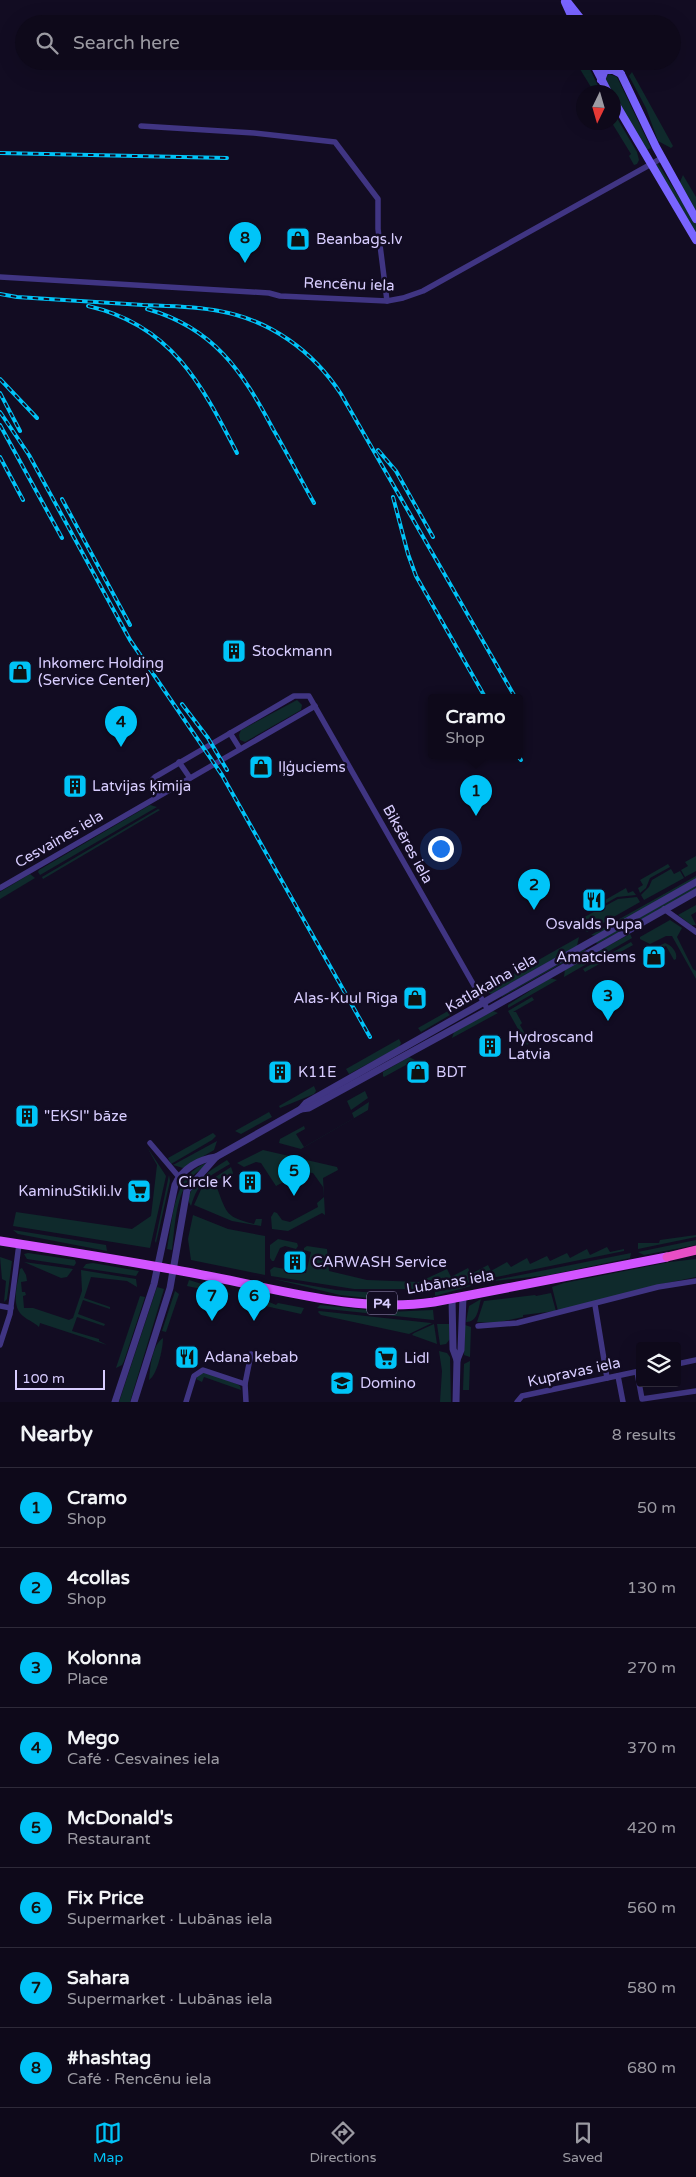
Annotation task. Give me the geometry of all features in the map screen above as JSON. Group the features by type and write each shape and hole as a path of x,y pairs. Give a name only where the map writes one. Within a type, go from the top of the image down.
{"highway":[{"name":"Lubānas iela","path":"667,1257 696,1250"},
{"name":"Lubānas iela","path":"667,1257 696,1256"}],"main road":[{"path":"565,0 571,15"},
{"path":"565,0 578,15"},
{"path":"596,70 604,85"},
{"path":"601,80 605,70 613,70 621,74"},
{"path":"619,70 662,158 696,219"},
{"path":"621,114 696,240"},
{"name":"Lubānas iela","path":"0,1241 158,1266 280,1292 359,1303 418,1303 452,1298 667,1257"}],"street":[{"path":"140,126 254,133 335,142 378,200 378,229 386,300"},
{"name":"Rencēnu iela","path":"0,277 269,293 280,296 386,300 403,298 423,291 662,158"},
{"name":"Biksēres iela","path":"230,733 294,696 309,696 488,1010"},
{"name":"Cesvaines iela","path":"0,888 315,706"},
{"path":"157,797 152,780 230,733 240,749"},
{"path":"180,762 190,778"},
{"name":"Katlakalna iela","path":"179,1177 205,1159 216,1157 301,1109 306,1103 696,882"},
{"name":"Katlakalna iela","path":"301,1109 309,1108 488,1010 696,892"},
{"path":"664,909 696,932"},
{"path":"115,1402 158,1266 173,1192 179,1177 150,1143"},
{"name":"Katlakalna iela","path":"134,1402 170,1288 187,1190 216,1157"},
{"path":"0,1345 11,1308 19,1244"},
{"path":"478,1326 517,1324 658,1288 696,1281"},
{"path":"456,1402 457,1360 461,1350 463,1296"},
{"path":"452,1298 453,1349 457,1360"},
{"path":"595,1305 607,1378"},
{"path":"0,1306 11,1308"},
{"path":"246,1402 246,1384 251,1354"},
{"path":"681,1363 696,1360"},
{"path":"186,1402 194,1376 202,1370 246,1384"},
{"name":"Kupravas iela","path":"517,1402 522,1396 636,1372"},
{"path":"618,1376 622,1402"},
{"path":"640,1387 642,1399 696,1390"}],"green space":[{"path":"581,70 590,70 598,85 590,85"},
{"path":"632,72 673,146 671,148 658,141 646,108 629,76"},
{"path":"609,74 617,77 621,85 608,85 605,79"},
{"path":"621,85 651,148 646,150 621,107"},
{"path":"621,125 637,152 639,160 637,164 634,165 629,156 631,154 616,130 621,130"},
{"path":"657,162 696,224 696,234 655,166"},
{"path":"683,175 696,197 696,211 680,182"},
{"path":"297,700 302,705 301,710 245,742 240,740 241,730"},
{"path":"150,805 157,807 40,875 38,872 39,870"},
{"path":"158,809 160,810 43,879 42,877"},
{"path":"696,856 696,871 685,877 681,870 688,866 685,862"},
{"path":"668,864 670,867 650,878 646,888 640,893 638,888 643,885 640,880"},
{"path":"671,869 674,874 680,871 684,878 644,900 641,895 649,887 652,880"},
{"path":"30,874 35,878 0,899 0,892"},
{"path":"696,876 696,880 597,936 591,935"},
{"path":"696,886 696,889 597,944 596,942"},
{"path":"626,888 628,893 633,891 636,895 617,897 594,910 593,907"},
{"path":"637,897 640,902 587,932 576,918 579,920 618,899"},
{"path":"696,905 696,912 691,915 696,925 691,925 678,915"},
{"path":"670,920 682,928 677,937 693,969 696,971 696,979 672,936 666,936 650,944 640,939 640,937"},
{"path":"630,934 632,938 564,977 565,969"},
{"path":"579,937 577,946 492,994 484,991"},
{"path":"631,942 633,945 585,972 583,969"},
{"path":"665,943 674,949 676,959 674,960 666,946 644,958 642,954"},
{"path":"586,950 502,997 502,996"},
{"path":"550,978 557,980 508,1008 508,1005"},
{"path":"532,997 534,1000 513,1012 516,1012 522,1023 520,1025 530,1043 527,1045 508,1011"},
{"path":"448,1011 450,1015 421,1032 418,1028"},
{"path":"493,1011 498,1013 452,1038 454,1032"},
{"path":"399,1039 401,1043 399,1047 349,1074 346,1069"},
{"path":"409,1057 415,1060 383,1076 383,1072"},
{"path":"314,1086 316,1091 314,1094 280,1108 279,1106"},
{"path":"365,1091 368,1098 351,1110 347,1101"},
{"path":"369,1102 368,1110 301,1149 279,1143 280,1139 304,1126 305,1129 296,1134 304,1147 354,1118 352,1113"},
{"path":"269,1112 272,1117 241,1134 235,1131"},
{"path":"213,1133 216,1136 212,1140 171,1164 168,1158"},
{"path":"217,1141 214,1150 183,1168 173,1165"},
{"path":"147,1147 166,1176 150,1248 13,1226 16,1212 132,1229 151,1216 157,1165"},
{"path":"263,1150 337,1167 338,1170 323,1178 325,1215 322,1213 288,1231 272,1229 271,1217 274,1212 282,1220 290,1222 318,1207 317,1203 324,1197 323,1187 313,1173 302,1172 276,1186 261,1163 256,1162 244,1167 237,1163"},
{"path":"227,1160 230,1164 210,1176 197,1190 191,1206 188,1200 198,1181"},
{"path":"209,1162 191,1178 184,1188 176,1214 172,1250 167,1249 173,1211 181,1186 197,1168"},
{"path":"231,1167 233,1173 231,1177 227,1175 217,1180 219,1184 217,1188 223,1204 229,1213 245,1222 254,1224 256,1219 262,1219 261,1226 232,1221 194,1205 203,1185"},
{"path":"169,1175 170,1181 156,1243 155,1241"},
{"path":"193,1215 228,1229 265,1236 265,1275 191,1260 188,1239"},
{"path":"13,1230 106,1245 107,1251 18,1234"},
{"path":"696,1235 696,1237 638,1249 638,1243 659,1243 660,1240"},
{"path":"278,1239 297,1243 298,1246 296,1249 285,1246 280,1248 274,1261 272,1261 270,1258 270,1245"},
{"path":"696,1240 696,1245 644,1255 638,1252"},
{"path":"307,1246 327,1249 329,1271 367,1280 419,1282 447,1269 451,1277 468,1268 471,1274 488,1265 491,1271 507,1262 511,1267 527,1258 530,1264 547,1256 550,1261 567,1253 570,1258 587,1249 590,1255 607,1247 610,1252 624,1249 624,1251 437,1289 354,1289 271,1276 270,1270 274,1267 306,1273 311,1252 304,1250"},
{"path":"631,1253 630,1258 549,1275 486,1282"},
{"path":"24,1254 75,1260 76,1263 74,1266 27,1259"},
{"path":"0,1257 12,1261 7,1299 4,1302 6,1281 2,1279"},
{"path":"696,1259 696,1277 657,1285 558,1311 552,1287 670,1262"},
{"path":"24,1262 73,1269 67,1277 61,1278"},
{"path":"93,1263 139,1271 136,1276 83,1268 86,1264"},
{"path":"22,1268 27,1281 21,1282 22,1292 25,1292 26,1295 23,1296 24,1308 33,1308 69,1320 73,1318 82,1291 81,1270 136,1279 137,1287 127,1281 91,1277 84,1298 110,1307 110,1309 83,1300 78,1314 105,1324 104,1326 77,1317 72,1331 99,1339 99,1341 107,1345 40,1323 39,1327 23,1316 19,1312 16,1300 20,1269"},
{"path":"274,1279 336,1290 378,1293 378,1295 367,1298 340,1295"},
{"path":"189,1280 228,1292 230,1295 187,1286"},
{"path":"484,1282 435,1296 435,1292"},
{"path":"157,1287 164,1289 130,1402 119,1402"},
{"path":"175,1291 179,1294 166,1332 162,1331"},
{"path":"551,1293 556,1311 523,1315 523,1317 495,1323 477,1322 484,1301"},
{"path":"140,1296 145,1297 124,1361 122,1365 116,1368"},
{"path":"481,1299 475,1317 473,1320 466,1322 469,1306"},
{"path":"267,1301 276,1305 278,1303 304,1308 301,1314 261,1305"},
{"path":"320,1305 387,1312 433,1310 434,1320 317,1308"},
{"path":"319,1311 432,1323 409,1334 321,1315"},
{"path":"434,1324 437,1344 412,1335 414,1333"},
{"path":"437,1324 449,1324 450,1339 446,1344 440,1345"},
{"path":"465,1325 471,1327 470,1357 464,1355"},
{"path":"163,1338 161,1355 155,1373 149,1380 154,1351 159,1341"},
{"path":"439,1351 447,1353 450,1357 451,1402 440,1402 442,1371"},
{"path":"470,1361 469,1390 463,1390 464,1364"},
{"path":"204,1372 237,1384 241,1390 204,1377 202,1382 196,1379 197,1376"}],"railway":[{"path":"0,153 227,158"},
{"path":"0,294 17,297 181,306 219,311 238,315 256,322 273,330 304,351 330,378 341,394 513,694"},
{"path":"88,306 117,315 141,327 162,342 180,360 196,381 224,427 237,453"},
{"path":"147,309 170,317 191,328 224,354 250,388 314,503"},
{"path":"0,379 37,418"},
{"path":"0,393 20,431"},
{"path":"0,412 29,455 130,640 222,775 370,1037"},
{"path":"0,425 62,538"},
{"path":"378,450 396,471 433,537"},
{"path":"0,457 23,500"},
{"path":"393,497 408,554 416,576 483,694"},
{"path":"62,499 130,625"},
{"path":"182,704 208,738 227,770"}],"place":[{"name":"Beanbags.lv","path":"298,239"},
{"name":"#hashtag","path":"245,263"},
{"name":"Stockmann","path":"234,651"},
{"name":"Inkomerc Holding (Service Center)","path":"20,672"},
{"name":"Mego","path":"121,747"},
{"name":"Iļģuciems","path":"261,767"},
{"name":"Latvijas ķīmija","path":"75,786"},
{"name":"Cramo","path":"476,816"},
{"name":"Osvalds Pupa","path":"594,900"},
{"name":"4collas","path":"534,910"},
{"name":"Amatciems","path":"654,957"},
{"name":"Alas-Kuul Riga","path":"415,998"},
{"name":"Kolonna","path":"608,1021"},
{"name":"Hydroscand Latvia","path":"490,1046"},
{"name":"K11E","path":"280,1072"},
{"name":"BDT","path":"418,1072"},
{"name":"\"EKSI\" bāze","path":"27,1116"},
{"name":"Circle K","path":"250,1182"},
{"name":"KaminuStikli.lv","path":"139,1191"},
{"name":"McDonald's","path":"294,1196"},
{"name":"CARWASH Service","path":"295,1262"},
{"name":"Sahara","path":"212,1321"},
{"name":"Fix Price","path":"254,1321"},
{"name":"Adana kebab","path":"187,1357"},
{"name":"Lidl","path":"386,1358"},
{"name":"Domino","path":"342,1383"}]}
